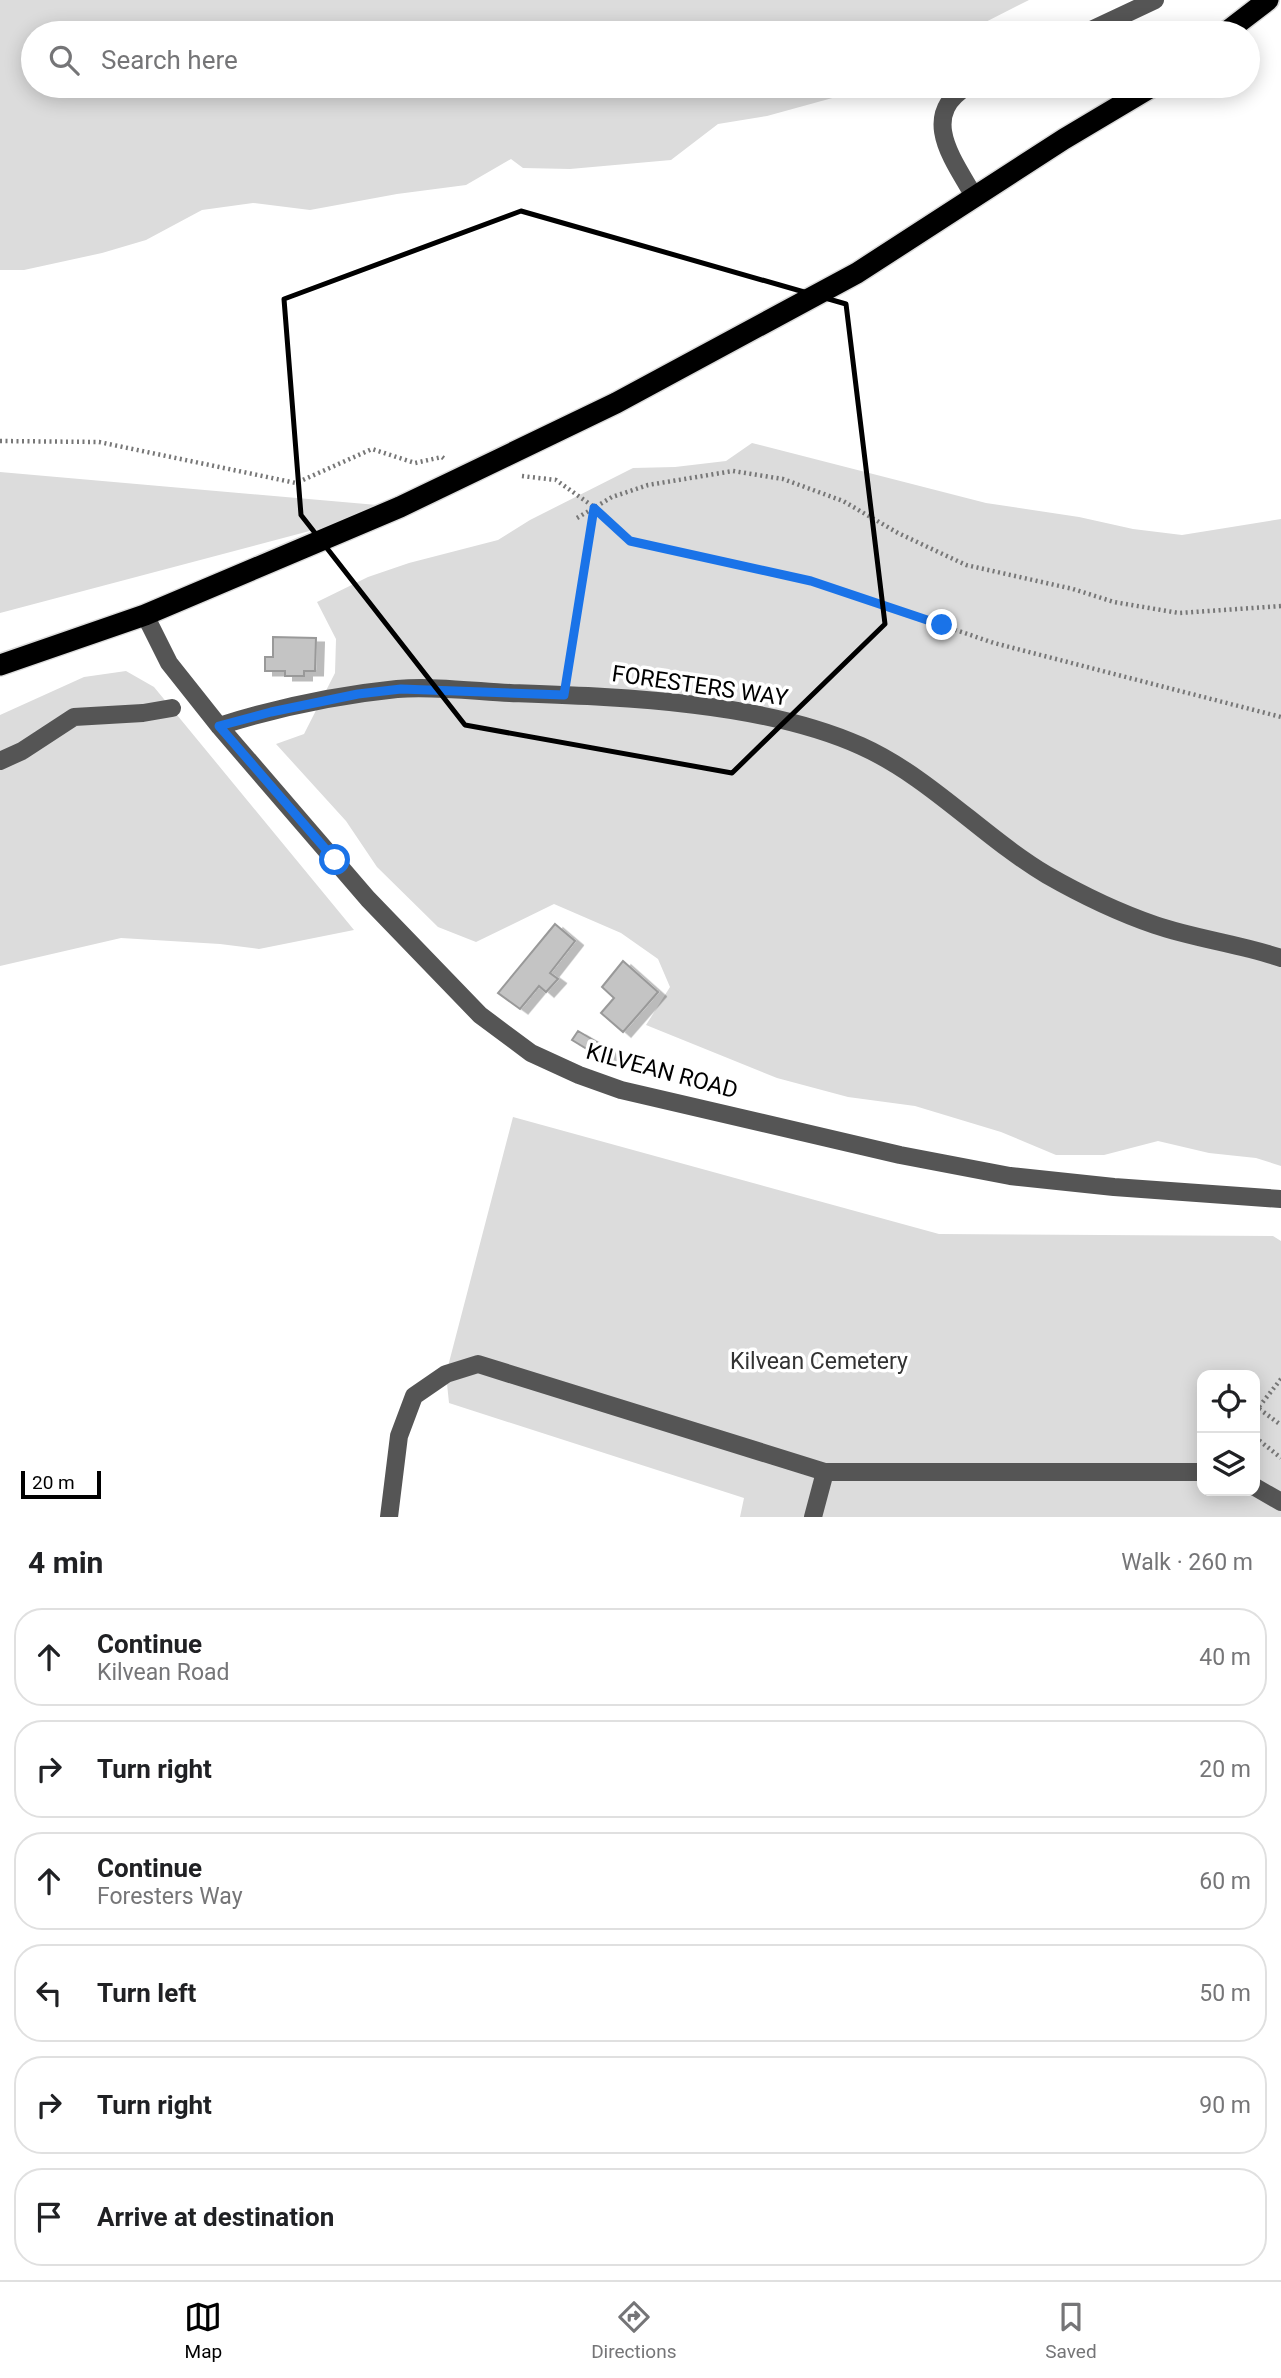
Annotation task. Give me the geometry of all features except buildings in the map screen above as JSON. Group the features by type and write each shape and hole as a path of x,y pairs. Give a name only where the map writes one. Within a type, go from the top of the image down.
{"highway":[{"path":"1241,21 1268,0"},
{"path":"0,665 145,615 400,507 616,403 857,273 1064,139 1133,98"}],"street":[{"path":"1110,21 1155,0"},
{"path":"954,98 946,108 941,124 945,145 975,198"},
{"name":"KILVEAN ROAD","path":"145,615 169,663 219,726 368,899 480,1015 531,1053 579,1075 648,1096 900,1155 1010,1177 1281,1199"},
{"name":"FORESTERS WAY","path":"219,726 307,704 401,689 564,695 698,706 768,716 862,746 903,770 1045,873 1099,903 1157,925 1281,958"},
{"path":"0,761 22,751 74,717 143,713 172,708"},
{"path":"389,1517 399,1436 414,1396 446,1374 478,1364 825,1472 1197,1472"},
{"path":"813,1517 825,1472"},
{"path":"1260,1490 1281,1502"}],"path":[{"path":"0,441 99,442 296,483 372,449 415,463 442,457 459,468 478,471"},
{"path":"577,518 612,497 648,485 733,471 783,479 843,501 898,533 966,565 1073,589 1114,602 1179,612 1281,606"},
{"path":"517,475 556,480 594,508 630,541 811,581 994,643 1281,718"},
{"path":"564,695 594,508"},
{"path":"1281,1380 1258,1408 1281,1425"},
{"path":"1274,1388 1281,1394"},
{"path":"1260,1441 1281,1458"}],"highlighted area":[{"path":"521,211 846,304 885,624 732,773 465,725 301,515 284,299"}],"green space":[{"path":"0,0 1029,0 988,21 21,21 21,98 832,98 767,116 718,124 671,160 570,169 523,168 511,159 466,185 310,210 253,203 202,210 146,240 102,253 24,270 0,270"},
{"path":"752,443 986,503 1079,517 1133,529 1182,535 1281,519 1281,1166 1256,1158 1209,1153 1158,1141 1104,1155 1056,1155 1001,1132 915,1106 848,1097 777,1078 646,1025 670,987 658,959 621,933 554,904 476,942 438,927 377,867 346,821 276,744 304,734 335,673 336,639 317,602 368,577 409,563 498,540 530,520 633,468 675,467 726,461"},
{"path":"0,472 400,507 0,613"},
{"path":"126,671 154,687 354,930 259,949 121,938 0,966 0,715 84,677"},
{"name":"Kilvean Cemetery","path":"513,1117 939,1234 1273,1236 1281,1241 1281,1517 740,1517 744,1498 449,1403 446,1374"}],"route":[{"path":"335,860 219,726 358,694 401,689 564,695 594,508 630,541 811,581 942,625"}]}
